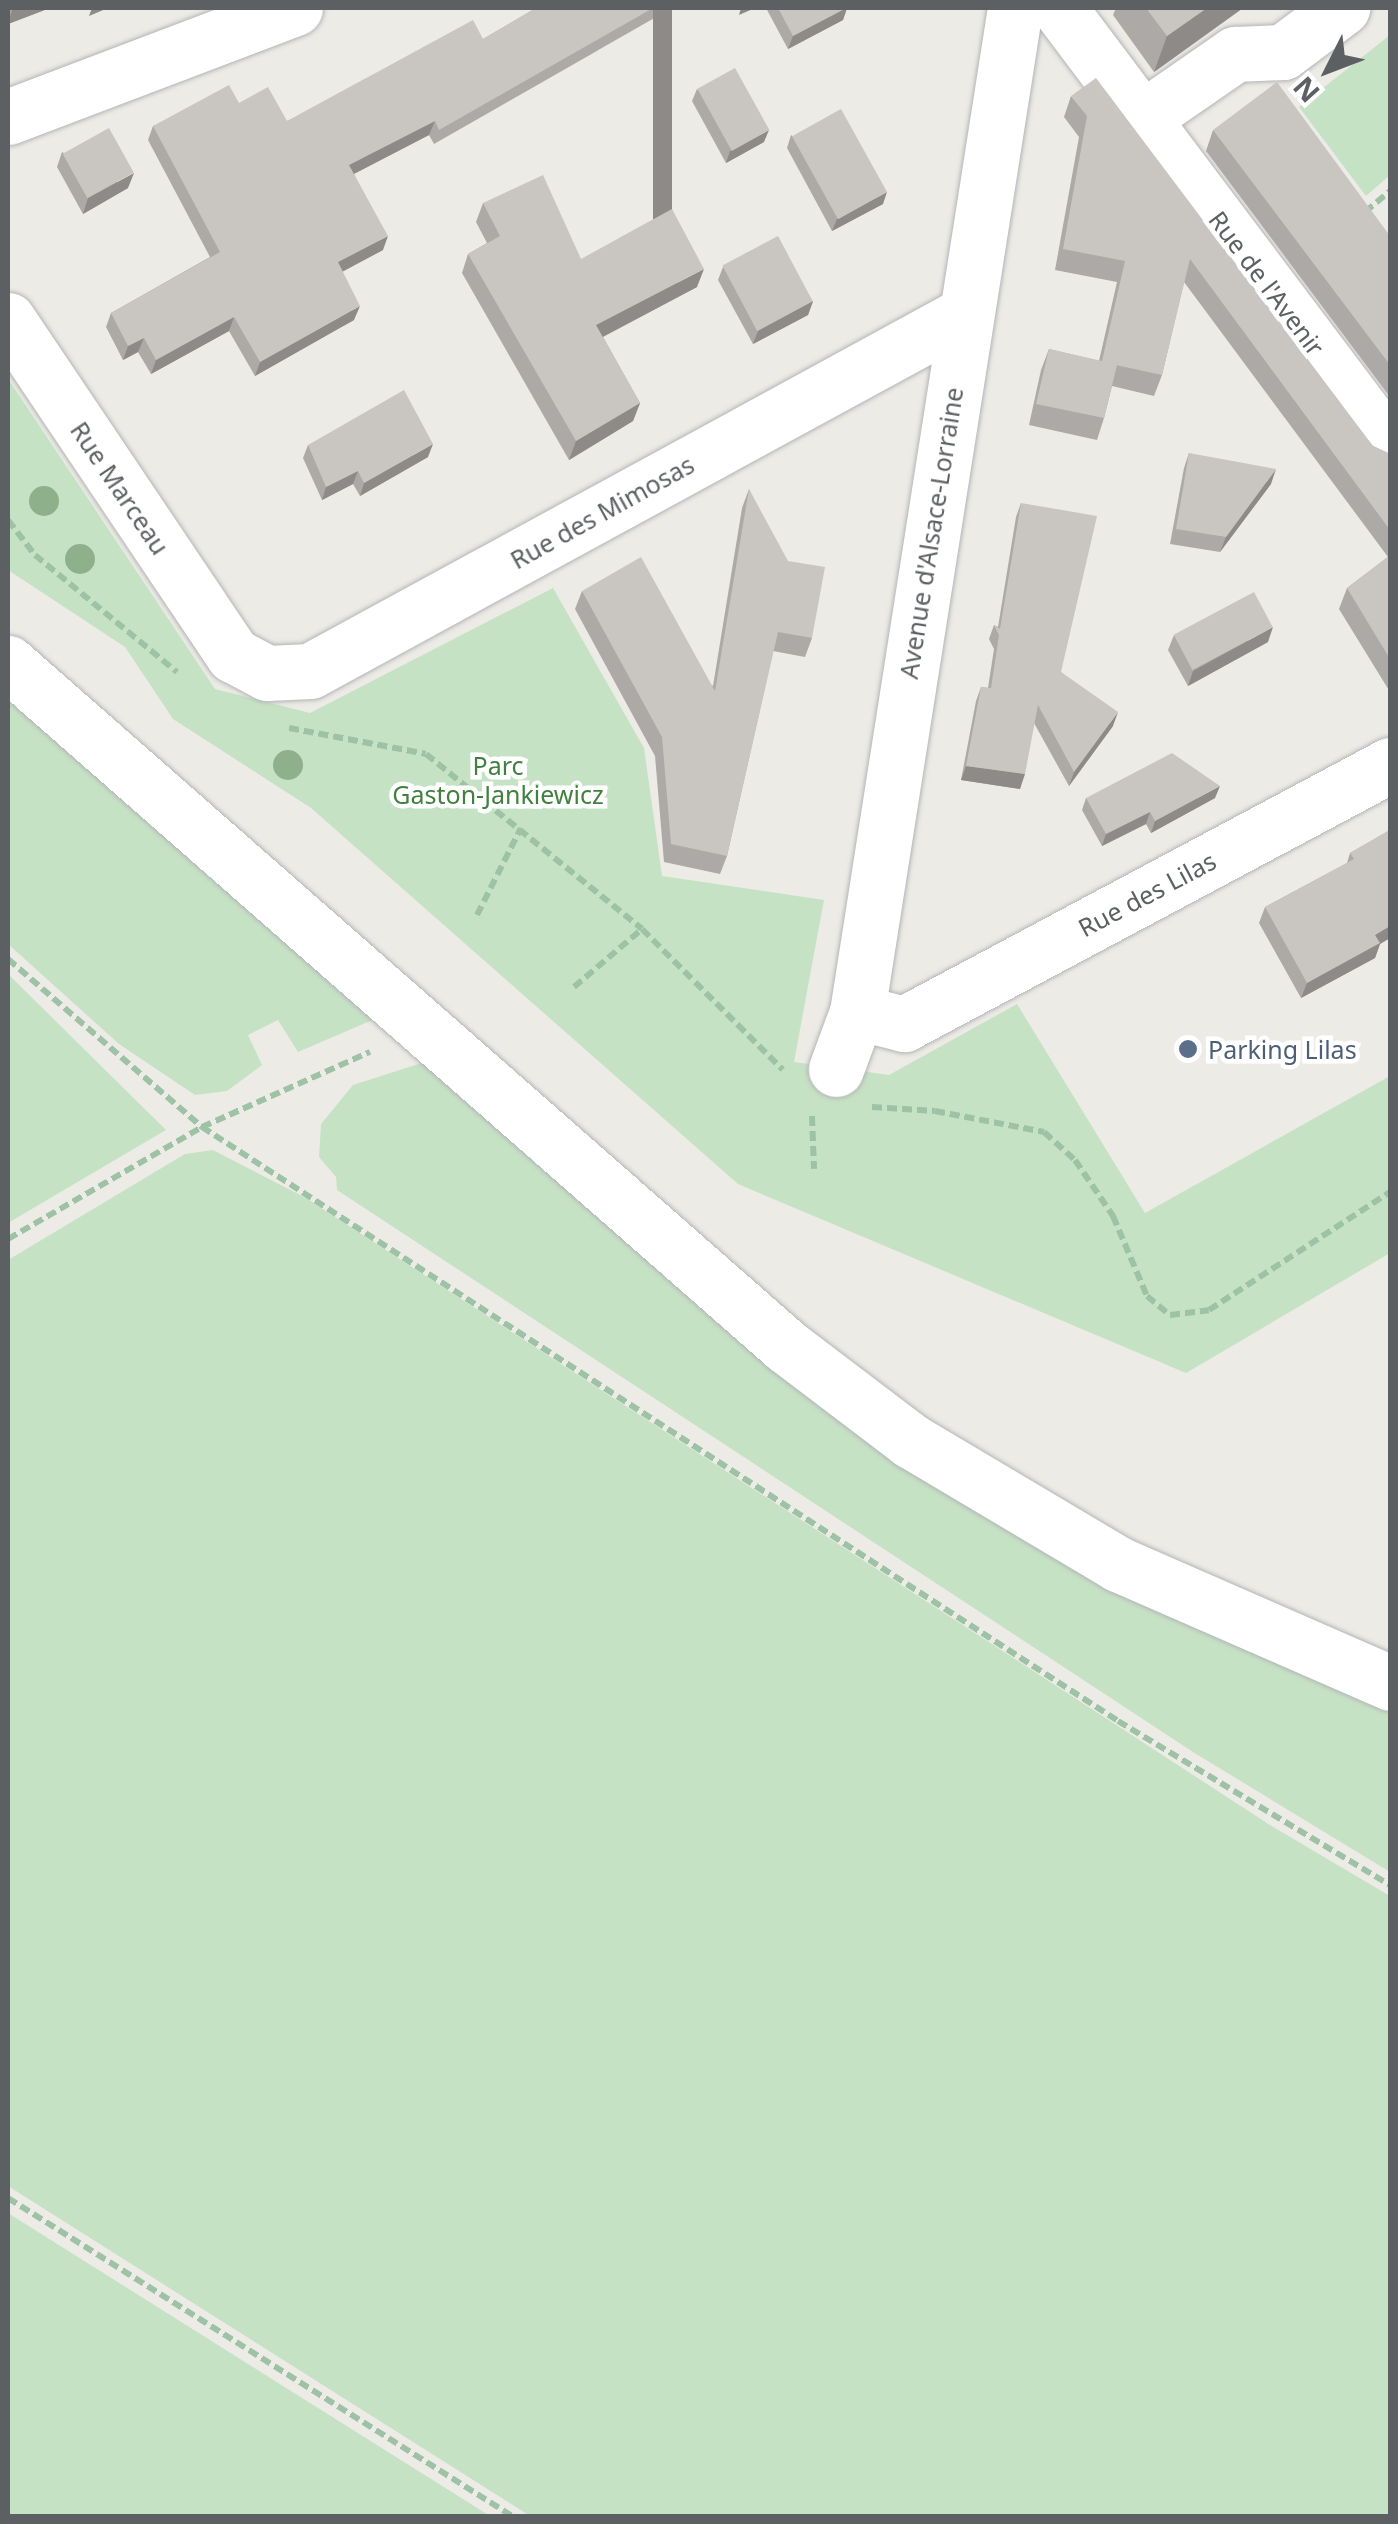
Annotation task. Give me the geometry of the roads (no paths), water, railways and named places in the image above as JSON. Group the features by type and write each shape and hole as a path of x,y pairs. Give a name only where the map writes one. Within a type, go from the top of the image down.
{"street":[{"path":"8,117 295,8"},
{"name":"Avenue d'Alsace-Lorraine","path":"830,1083 881,1018 965,314 1015,8"},
{"path":"1144,117 1234,54 1283,52 1342,8"},
{"name":"Rue de l'Avenir","path":"1075,17 1144,117 1390,448"},
{"name":"Rue des Mimosas","path":"232,655 267,673 310,671 965,314"},
{"name":"Rue Marceau","path":"8,320 232,655"},
{"path":"8,663 786,1346 911,1441 1118,1564 1390,1683"},
{"name":"Rue des Lilas","path":"881,1018 1390,765"}],"place":[{"name":"Parking Lilas","path":"1188,1049"}],"park label":[{"name":"Parc Gaston-Jankiewicz","path":"498,780"}]}
